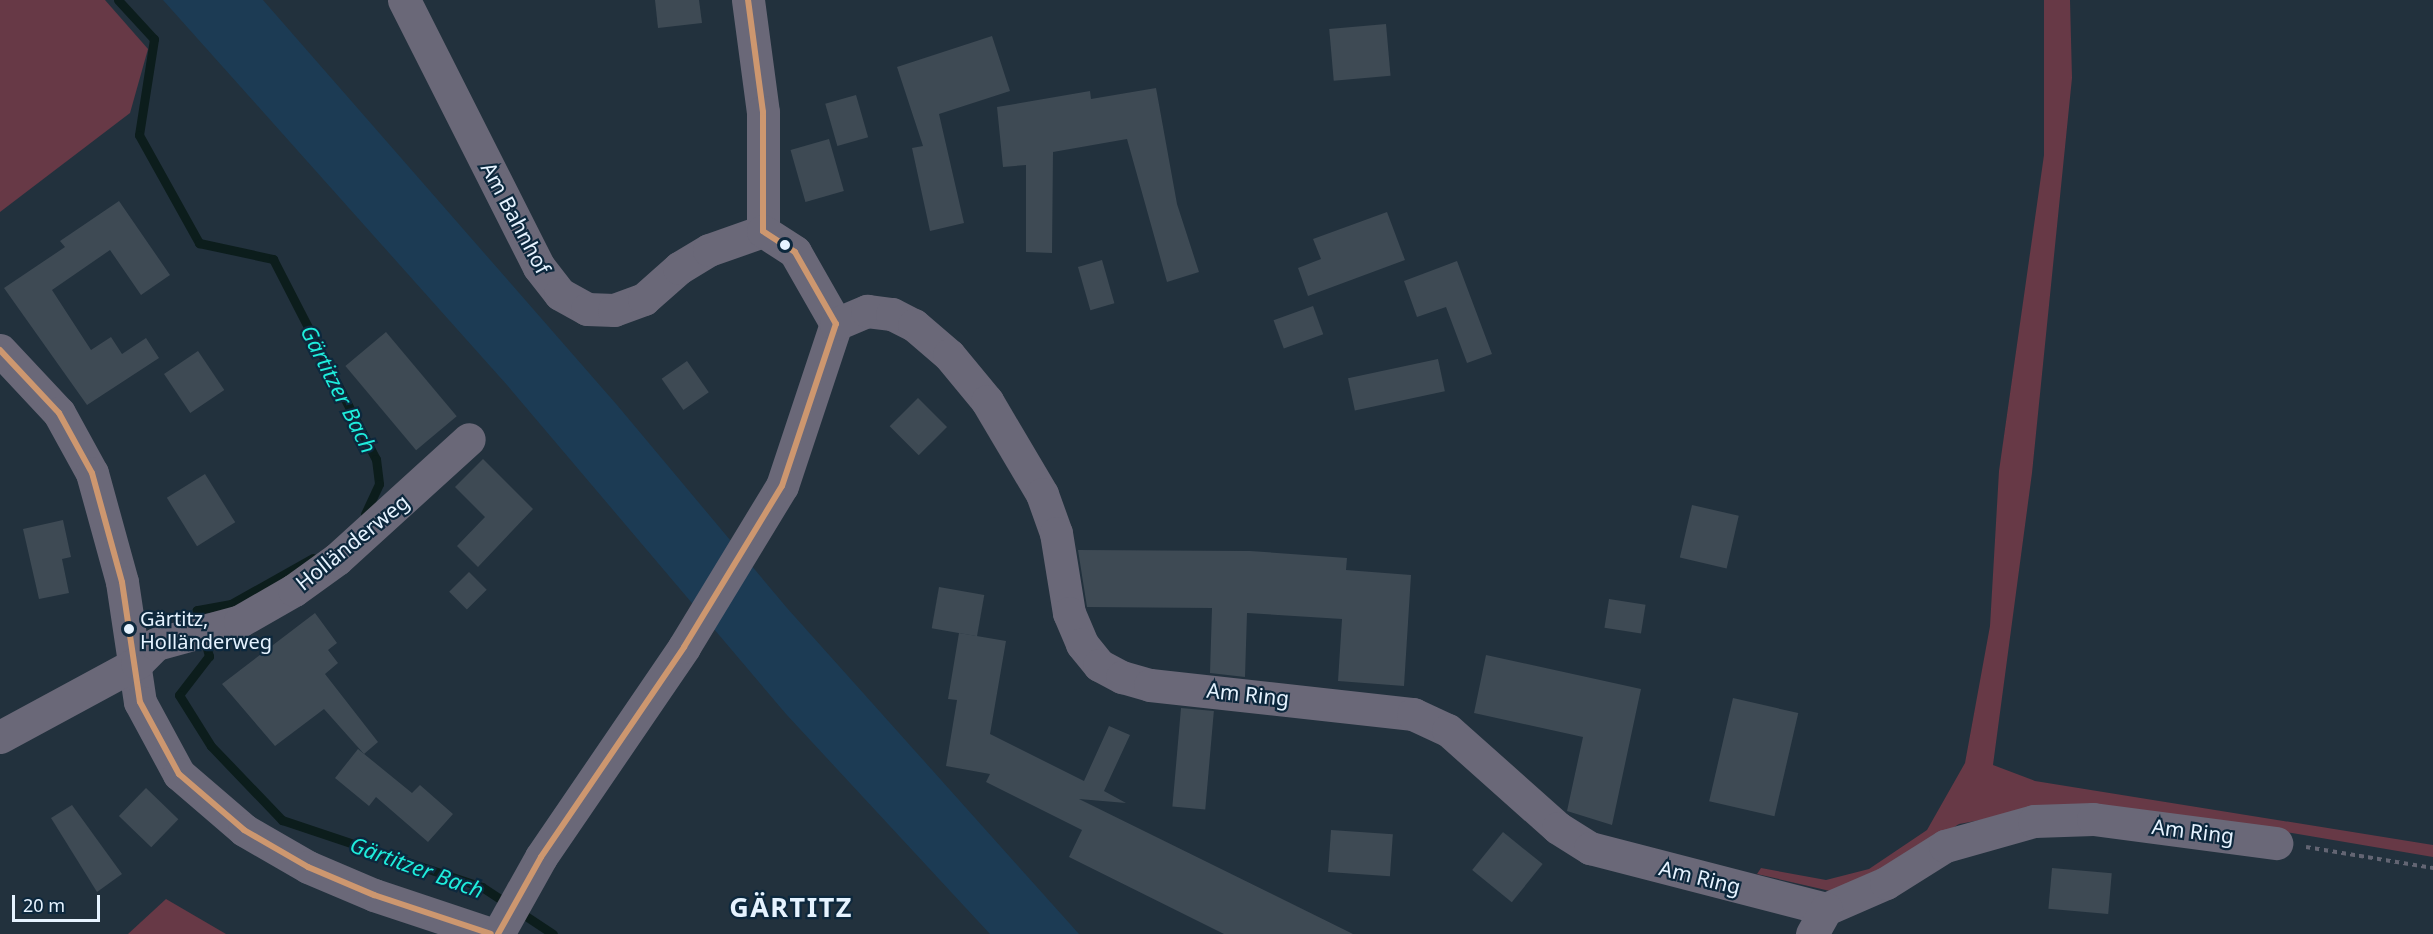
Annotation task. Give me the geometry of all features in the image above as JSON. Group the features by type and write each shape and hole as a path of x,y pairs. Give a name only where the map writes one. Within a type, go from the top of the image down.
{"street":[{"name":"Am Bahnhof","path":"404,0 538,267 560,294 587,309 614,310 644,298 679,268 709,250 764,231"},
{"path":"0,350 59,413 92,473 110,528 137,663 140,702 179,774 210,806 308,867 374,895 499,928 528,878 684,647 764,514 796,453 820,363 836,324 795,252 764,231 763,112 748,0"},
{"name":"Am Ring","path":"836,324 867,311 892,314 949,355 971,380 1042,494 1056,533 1069,612 1082,644 1099,665 1150,685 1413,714 1448,730 1558,828 1590,848 1819,921 1945,846 2034,821 2092,819 2276,843"},
{"name":"Holländerweg","path":"0,736 137,663 156,644 240,621 328,566 469,439"}],"path":[{"path":"2276,843 2433,868"}],"shaded area":[{"path":"0,0 105,0 148,49 130,113 0,212"},
{"path":"163,0 263,0 617,405 787,608 1079,934 990,934 786,714 507,385"},
{"path":"2044,0 2070,0 2072,78 2032,473 1993,765 2035,781 2433,845 2433,857 2292,833 2096,811 2008,815 1959,824 1876,876 1830,891 1757,874 1761,868 1826,880 1869,869 1927,830 1965,763 1990,626 1999,471 2044,155"},
{"path":"166,899 226,934 128,934"}],"building":[{"path":"655,0 699,0 702,23 658,28"},
{"path":"1386,24 1391,76 1334,81 1329,29"},
{"path":"992,36 1010,91 939,114 964,223 930,231 912,148 923,146 897,67"},
{"path":"1156,88 1177,204 1199,272 1167,282 1127,139 1053,152 1052,253 1026,252 1026,165 1003,167 997,107 1090,91 1091,99"},
{"path":"856,95 868,137 837,146 825,104"},
{"path":"829,139 844,191 805,202 791,150"},
{"path":"119,201 170,275 141,295 110,250 52,290 91,350 111,337 122,354 146,338 159,358 87,405 4,288 65,247 60,241"},
{"path":"1387,212 1405,260 1308,296 1298,268 1321,259 1313,239"},
{"path":"1102,260 1114,303 1090,310 1078,267"},
{"path":"1457,261 1492,354 1467,363 1446,307 1417,317 1404,281"},
{"path":"1313,306 1323,334 1284,349 1274,320"},
{"path":"386,332 457,416 416,450 345,366"},
{"path":"198,351 224,390 190,413 164,374"},
{"path":"1438,359 1445,391 1355,410 1348,378"},
{"path":"687,361 709,392 683,410 662,379"},
{"path":"918,398 947,427 919,455 890,426"},
{"path":"483,459 533,509 478,567 457,546 485,517 455,487"},
{"path":"205,474 235,522 197,546 167,498"},
{"path":"1692,505 1739,516 1727,568 1680,558"},
{"path":"63,520 71,557 62,559 69,593 39,599 23,529"},
{"path":"1078,550 1250,551 1347,558 1346,570 1411,575 1404,686 1338,681 1342,619 1247,613 1245,677 1210,673 1212,608 1087,607"},
{"path":"469,572 487,590 467,609 449,592"},
{"path":"939,587 984,595 977,636 932,628"},
{"path":"1609,599 1646,605 1641,633 1604,628"},
{"path":"315,613 337,643 328,650 338,663 325,674 378,742 364,754 324,709 275,746 222,684"},
{"path":"959,633 1006,641 990,734 1084,781 1109,726 1130,735 1104,791 1126,803 1079,799 1353,934 1224,934 1069,857 1082,830 986,782 990,774 946,766 957,700 948,699"},
{"path":"1486,655 1641,689 1612,825 1567,811 1583,737 1474,713"},
{"path":"1733,698 1798,713 1774,816 1709,801"},
{"path":"1181,708 1214,711 1205,809 1172,807"},
{"path":"358,749 412,793 420,785 453,814 428,842 376,797 369,806 335,778"},
{"path":"146,788 178,819 151,847 119,816"},
{"path":"72,805 122,874 97,892 51,818"},
{"path":"1331,830 1393,834 1390,876 1328,872"},
{"path":"1503,832 1543,864 1512,902 1472,870"},
{"path":"2052,868 2112,873 2108,914 2048,909"}],"waterway":[{"name":"Gärtitzer Bach","path":"118,0 154,39 139,135 199,243 273,259 376,459 379,484 365,514"},
{"name":"Gärtitzer Bach","path":"313,558 231,604 197,610 209,656 179,695 211,746 282,820 482,887 553,934"}],"transit line":[{"path":"498,934 541,857 684,647 782,486 836,324 795,252 763,231 763,112 748,0"},
{"path":"0,350 59,413 92,473 122,582 140,702 179,774 244,830 308,867 374,895 491,934"}],"place":[{"name":"Gärtitz, Holländerweg","path":"129,629"}],"district":[{"name":"GÄRTITZ","path":"791,907"}]}
